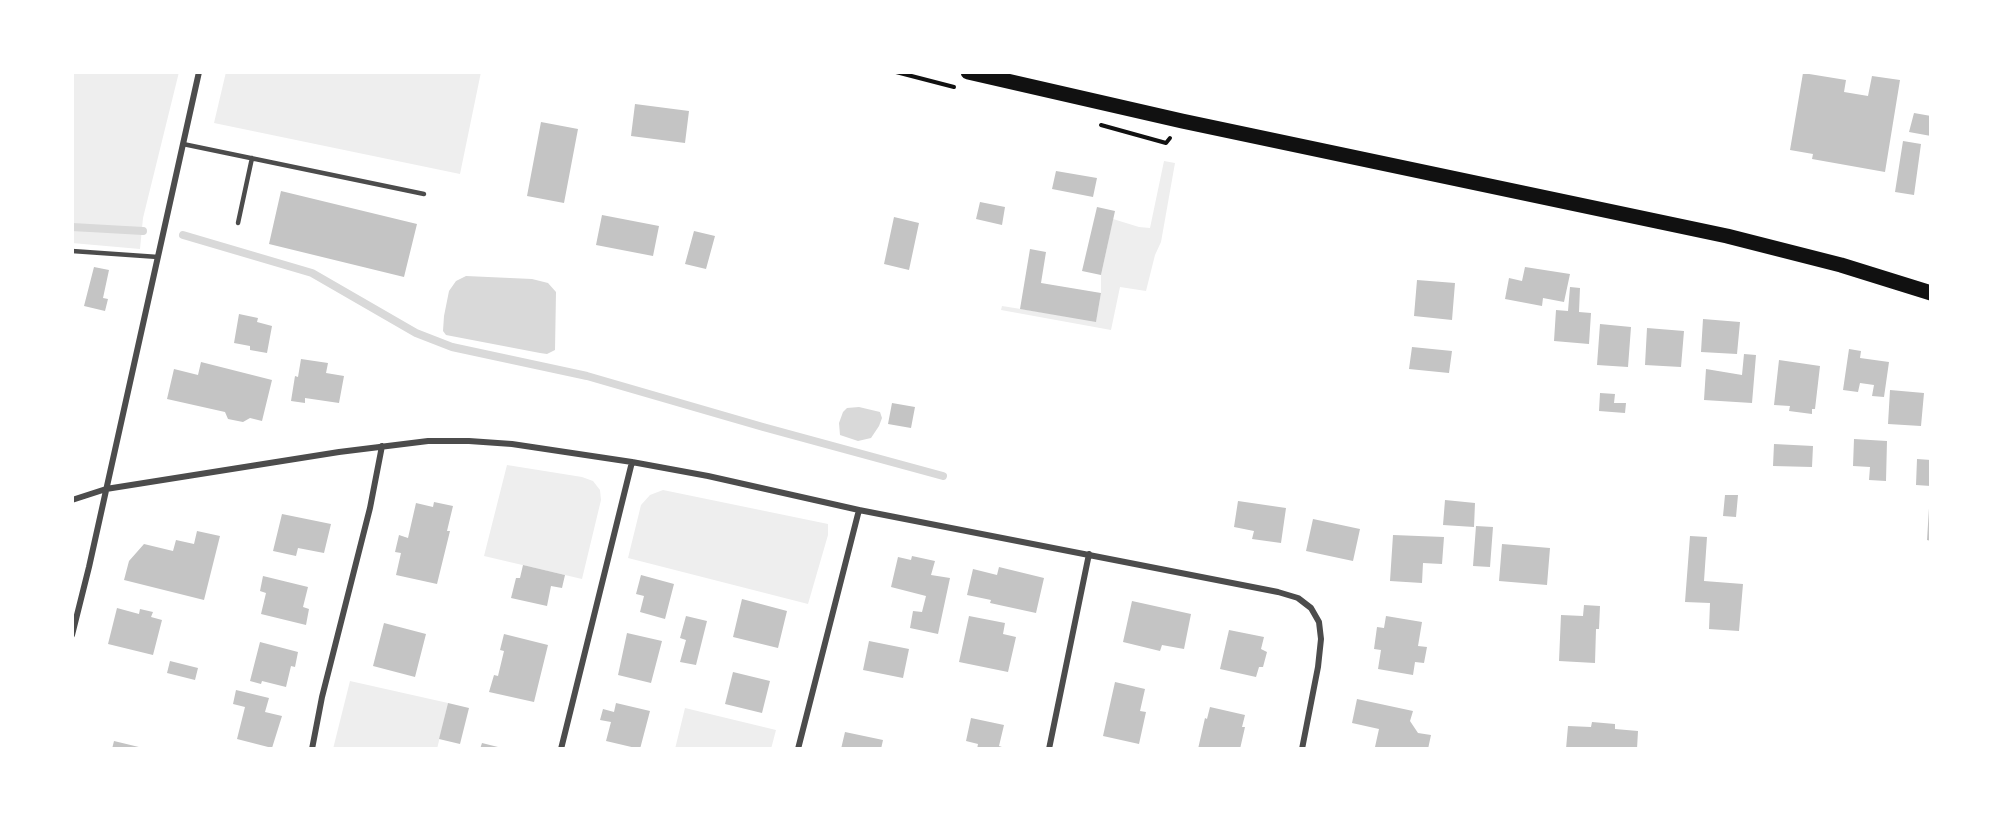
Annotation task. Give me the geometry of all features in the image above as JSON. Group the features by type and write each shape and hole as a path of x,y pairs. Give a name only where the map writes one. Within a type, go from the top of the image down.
{"main road":[{"path":"968,72 1182,121 1727,236 1841,265 1931,293"}],"street":[{"path":"72,635 199,72"},
{"path":"72,500 106,489 382,446 428,441 512,444 708,476 859,510 1089,554 1298,598 1311,608 1319,622 1321,639 1318,667 1302,749"},
{"path":"312,749 325,686 370,508 382,446"},
{"path":"561,749 632,462"},
{"path":"798,749 859,510"},
{"path":"1049,749 1089,554"}],"lane":[{"path":"183,144 424,194"},
{"path":"238,223 252,158"},
{"path":"72,251 158,257"}],"shaded area":[{"path":"72,72 179,72 143,218 140,249 72,243"},
{"path":"226,72 481,72 460,174 214,123"},
{"path":"1164,161 1175,163 1161,242 1155,255 1146,291 1120,287 1111,330 1001,310 1002,306 1096,321 1101,293 1101,275 1113,219 1150,228"},
{"path":"466,276 532,279 548,283 556,292 555,350 547,354 446,335 443,331 444,316 449,291 456,281"},
{"path":"859,407 880,412 882,418 871,438 858,441 840,435 839,423 847,408"},
{"path":"507,465 582,477 593,481 600,490 601,500 582,579 484,556"},
{"path":"663,490 828,524 828,535 808,604 628,558 641,505 650,495"},
{"path":"350,681 448,703 437,749 333,749"},
{"path":"685,708 776,730 771,749 675,749"}],"building":[{"path":"1803,73 1846,80 1844,92 1868,96 1872,76 1900,80 1885,172 1812,159 1813,154 1790,150"},
{"path":"635,104 689,111 685,143 631,136"},
{"path":"1914,113 1931,116 1931,136 1909,132"},
{"path":"541,122 578,129 564,203 527,196"},
{"path":"1903,141 1921,144 1914,195 1895,192"},
{"path":"1056,171 1097,178 1093,197 1052,189"},
{"path":"281,191 417,224 404,277 269,244"},
{"path":"980,202 1005,207 1002,225 976,219"},
{"path":"1097,207 1115,211 1101,275 1082,271"},
{"path":"602,215 659,226 653,256 596,245"},
{"path":"894,217 919,223 909,270 884,264"},
{"path":"694,231 715,236 706,269 685,264"},
{"path":"1030,249 1046,252 1041,283 1101,293 1096,322 1020,309"},
{"path":"94,267 109,270 103,298 108,299 105,311 84,306"},
{"path":"1525,267 1570,274 1564,302 1543,298 1542,306 1505,299 1509,278 1522,281"},
{"path":"1417,280 1455,283 1452,320 1414,316"},
{"path":"1570,287 1580,288 1579,312 1591,313 1589,344 1554,341 1556,310 1568,311"},
{"path":"239,314 258,318 257,322 272,326 267,353 250,350 250,346 234,343"},
{"path":"1703,319 1740,322 1737,354 1701,352"},
{"path":"1600,324 1631,327 1628,367 1597,365"},
{"path":"1647,328 1684,331 1681,367 1645,365"},
{"path":"1412,347 1452,351 1449,373 1409,369"},
{"path":"1849,349 1861,351 1860,358 1889,362 1884,397 1872,396 1874,385 1860,383 1858,392 1843,390"},
{"path":"1744,354 1756,355 1752,403 1704,400 1706,369 1742,375"},
{"path":"301,359 328,363 326,373 344,376 339,403 305,398 305,403 291,401 295,376 298,377"},
{"path":"1779,360 1820,366 1815,409 1812,409 1812,414 1789,411 1790,406 1774,405"},
{"path":"201,362 272,380 262,421 250,418 243,422 228,419 225,412 167,399 174,369 198,375"},
{"path":"1890,390 1924,393 1921,426 1888,424"},
{"path":"1600,393 1615,394 1614,403 1626,403 1625,413 1599,411"},
{"path":"892,403 915,407 911,428 888,424"},
{"path":"1854,439 1887,441 1886,481 1869,480 1870,467 1853,466"},
{"path":"1774,444 1813,446 1812,467 1773,466"},
{"path":"1917,459 1931,460 1931,486 1916,485"},
{"path":"1725,495 1738,495 1736,517 1723,516"},
{"path":"1445,500 1475,503 1474,527 1443,525"},
{"path":"1238,501 1286,508 1281,543 1252,539 1254,531 1234,527"},
{"path":"434,502 453,506 447,531 450,531 437,584 396,575 401,553 395,552 399,535 408,538 416,503 433,507"},
{"path":"1929,508 1931,508 1931,541 1927,540"},
{"path":"282,514 331,524 324,553 298,548 296,556 273,551"},
{"path":"1313,519 1360,529 1353,561 1306,551"},
{"path":"1476,526 1493,527 1490,567 1473,566"},
{"path":"197,531 220,536 204,600 124,580 129,561 144,544 173,551 176,540 194,544"},
{"path":"1393,535 1444,537 1442,564 1423,563 1422,583 1390,581"},
{"path":"1690,536 1707,537 1704,581 1743,584 1739,631 1709,629 1710,603 1685,602"},
{"path":"1502,544 1550,548 1547,585 1499,581"},
{"path":"912,556 935,561 931,575 950,578 938,634 910,628 913,611 922,612 926,596 891,587 898,557 911,560"},
{"path":"523,565 565,575 562,588 551,586 547,606 511,598 516,578 520,578"},
{"path":"999,567 1044,578 1036,613 990,603 991,600 967,595 973,569 997,575"},
{"path":"641,575 674,584 665,619 640,612 644,596 636,594"},
{"path":"263,576 308,587 303,607 309,609 306,625 261,614 266,593 260,591"},
{"path":"742,599 787,611 778,648 733,637"},
{"path":"1132,601 1191,614 1184,649 1162,645 1160,651 1123,642"},
{"path":"1584,605 1600,606 1599,629 1596,629 1595,663 1559,661 1561,615 1583,616"},
{"path":"117,608 139,614 140,609 153,612 151,617 162,620 153,655 108,644"},
{"path":"686,616 707,621 696,665 680,662 686,640 680,638"},
{"path":"969,616 1005,623 1003,634 1016,637 1008,672 959,662"},
{"path":"1386,616 1422,622 1418,646 1427,647 1424,663 1415,662 1413,675 1378,669 1381,650 1374,649 1377,627 1384,628"},
{"path":"384,623 426,634 415,677 373,666"},
{"path":"1229,630 1264,637 1261,649 1267,652 1263,667 1259,667 1256,677 1220,669"},
{"path":"627,633 662,641 651,683 618,675"},
{"path":"504,634 548,645 534,702 489,692 494,675 498,676 504,651 500,650"},
{"path":"869,641 909,649 903,678 863,670"},
{"path":"260,642 298,652 295,667 291,666 286,687 262,681 261,684 250,681"},
{"path":"170,661 198,668 195,680 167,673"},
{"path":"733,672 770,681 762,713 725,704"},
{"path":"1115,682 1145,689 1140,711 1146,712 1139,744 1103,736"},
{"path":"236,690 269,698 265,712 282,716 272,748 237,739 245,707 233,704"},
{"path":"1357,699 1413,711 1410,721 1418,733 1431,735 1428,749 1377,749 1375,747 1379,729 1352,723"},
{"path":"448,703 469,708 460,744 439,739"},
{"path":"616,703 650,711 640,749 606,741 611,722 600,720 603,709 614,712"},
{"path":"1210,707 1245,715 1240,749 1198,749"},
{"path":"971,718 1004,725 999,746 1002,749 977,749 978,744 966,741"},
{"path":"1592,722 1615,724 1615,729 1638,731 1637,749 1566,749 1568,726 1591,727"},
{"path":"845,732 883,740 881,749 841,749"},
{"path":"114,741 143,748 143,749 112,749"},
{"path":"482,743 502,748 502,749 480,749"}],"waterway":[{"path":"72,227 143,231"},
{"path":"183,235 312,273 416,333 452,347 587,376 943,476"}]}
